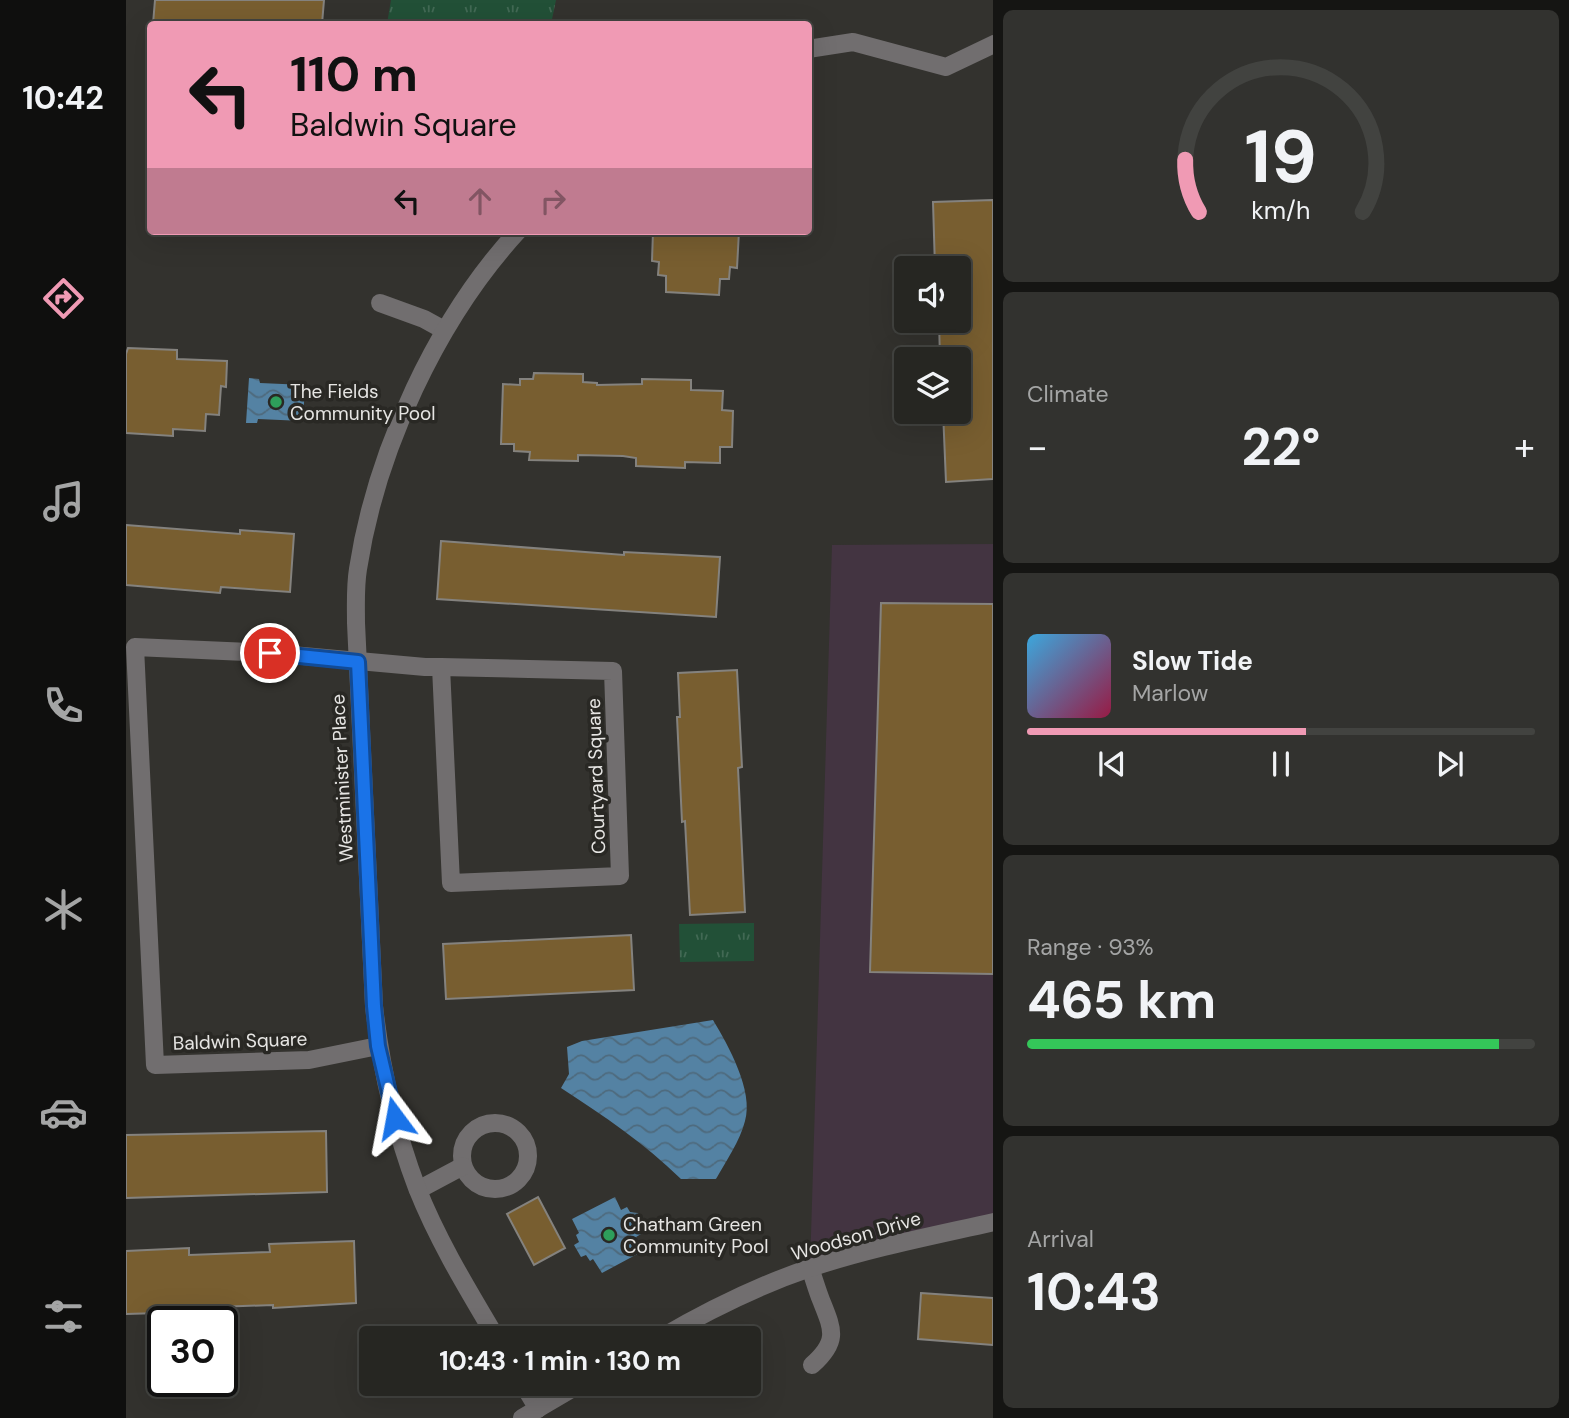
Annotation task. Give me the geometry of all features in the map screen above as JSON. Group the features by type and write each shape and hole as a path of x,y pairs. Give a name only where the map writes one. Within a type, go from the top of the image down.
{"street":[{"path":"812,48 853,42 946,67 993,44"},
{"name":"Westminister Place","path":"489,1326 450,1258 418,1190 401,1143 378,1046 373,994 356,623 357,572 367,523 382,472 414,388 464,298 515,235"},
{"path":"380,303 444,330"},
{"name":"Baldwin Square","path":"358,662 270,653 135,648 155,1065 309,1060 378,1046"},
{"name":"Courtyard Square","path":"358,662 613,671 620,876 451,883 441,667"},
{"path":"418,1190 463,1166"},
{"name":"Woodson Drive","path":"683,1326 740,1296 810,1268 895,1244 993,1222"},
{"path":"810,1268 831,1320 831,1335 825,1353 812,1364"},
{"path":"530,1413 559,1396"}],"shaded area":[{"path":"993,544 993,1222 810,1268 832,545"}],"green space":[{"path":"391,0 556,0 552,21 388,21"},
{"path":"754,923 754,961 680,962 679,924"}],"water":[{"name":"The Fields Community Pool","path":"249,378 259,379 260,383 305,385 303,421 258,419 257,423 246,423"},
{"path":"713,1020 726,1042 743,1082 747,1109 740,1136 716,1179 681,1179 623,1130 561,1088 569,1074 567,1047 582,1041"},
{"name":"Chatham Green Community Pool","path":"615,1197 621,1210 627,1207 630,1212 638,1213 642,1221 638,1229 641,1234 636,1237 643,1251 602,1273 593,1259 590,1261 586,1255 581,1257 574,1245 579,1242 576,1235 579,1233 572,1219"}],"building":[{"path":"155,0 324,0 322,21 153,21"},
{"path":"993,200 993,479 946,482 944,424 971,424 971,347 940,347 939,333 971,333 971,256 935,256 933,202"},
{"path":"653,235 739,235 737,268 730,267 729,279 720,279 719,295 666,292 666,276 658,275 659,262 652,261"},
{"path":"128,348 177,350 177,359 227,361 226,387 221,386 219,415 206,414 205,431 173,429 173,436 126,433"},
{"path":"534,373 583,374 583,382 597,385 642,384 642,379 691,380 691,390 723,391 722,410 733,411 732,447 720,447 720,463 685,462 685,468 636,466 636,458 623,456 578,455 578,461 529,460 530,452 514,451 514,444 501,444 503,384 520,385 520,379 533,379"},
{"path":"126,525 240,534 240,530 294,534 290,592 221,587 220,593 126,585"},
{"path":"441,541 624,555 624,552 720,557 716,617 437,599"},
{"path":"881,603 993,604 993,974 870,972"},
{"path":"737,670 742,767 738,768 745,912 690,915 685,821 682,822 677,717 680,717 678,673"},
{"path":"631,935 634,990 446,999 443,944"},
{"path":"326,1131 327,1192 126,1198 126,1135"},
{"path":"538,1197 565,1248 534,1265 507,1214"},
{"path":"354,1241 356,1303 273,1308 273,1305 147,1306 147,1313 126,1314 126,1251 189,1248 189,1255 270,1252 269,1244"},
{"path":"921,1293 993,1298 993,1345 918,1339"}],"place":[{"name":"The Fields Community Pool","path":"276,402"},
{"name":"Chatham Green Community Pool","path":"609,1235"}],"route":[{"path":"270,653 358,662 374,1006 378,1046 395,1118"}]}
